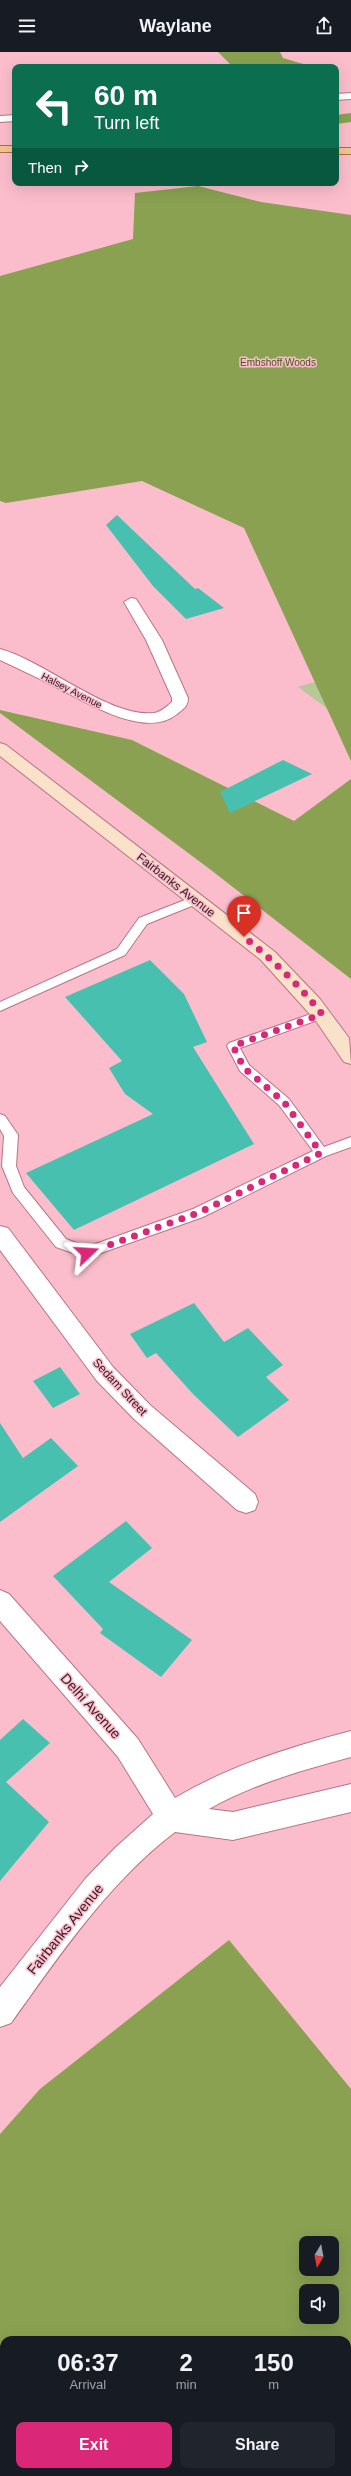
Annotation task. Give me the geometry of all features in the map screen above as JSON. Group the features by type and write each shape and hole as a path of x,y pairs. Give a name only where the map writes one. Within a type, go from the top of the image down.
{"main road":[{"path":"0,149 12,149"},
{"path":"339,151 351,151"}],"street":[{"path":"339,97 351,96"},
{"path":"0,119 12,118"},
{"name":"Halsey Avenue","path":"0,654 92,702 124,713 142,717 167,714 180,704 179,694 154,640 131,602"},
{"name":"Fairbanks Avenue","path":"0,748 268,956 306,994 339,1036 351,1057"},
{"name":"Sedam Street","path":"0,1234 105,1374 142,1412 246,1502"},
{"name":"Delhi Avenue","path":"0,1602 128,1748 171,1818"},
{"name":"Fairbanks Avenue","path":"0,2012 75,1912 130,1853 171,1818 215,1790 351,1744"},
{"path":"171,1818 233,1826 351,1798"}],"lane":[{"path":"0,1007 121,952 143,921 195,900"},
{"path":"321,1153 284,1102 244,1068 233,1046 322,1014"},
{"path":"0,1119 11,1135 9,1166 18,1189 61,1243 87,1253 198,1213 321,1153 351,1142"}],"green space":[{"path":"218,52 280,52 283,58 303,64 230,64"},
{"path":"351,113 351,122 339,124 339,115"},
{"name":"Embshoff Woods","path":"198,186 261,202 351,215 351,761 244,528 142,481 6,503 0,501 0,276 133,239 135,193"},
{"path":"351,671 351,726 298,687"},
{"path":"0,710 132,740 294,821 351,779 351,979 207,867 0,713"},
{"path":"229,1940 351,2089 351,2336 0,2336 0,2134 40,2089"}],"building":[{"path":"117,515 195,589 198,588 224,608 186,619 153,586 106,525"},
{"path":"283,760 312,774 230,813 220,792"},
{"path":"150,960 184,994 207,1042 193,1047 254,1144 74,1230 26,1173 153,1114 125,1094 109,1068 122,1061 65,997"},
{"path":"194,1303 224,1342 248,1328 283,1365 266,1377 289,1400 238,1437 193,1394 156,1353 147,1358 130,1334"},
{"path":"60,1367 80,1394 53,1408 33,1381"},
{"path":"0,1423 23,1458 51,1438 78,1466 0,1522"},
{"path":"126,1521 152,1548 109,1582 192,1640 161,1677 100,1633 103,1629 53,1576"},
{"path":"23,1719 50,1743 6,1782 49,1822 0,1881 0,1740"}],"route":[{"path":"87,1253 198,1213 321,1153 284,1102 244,1068 233,1046 322,1014 306,994 268,956 244,937"}]}
